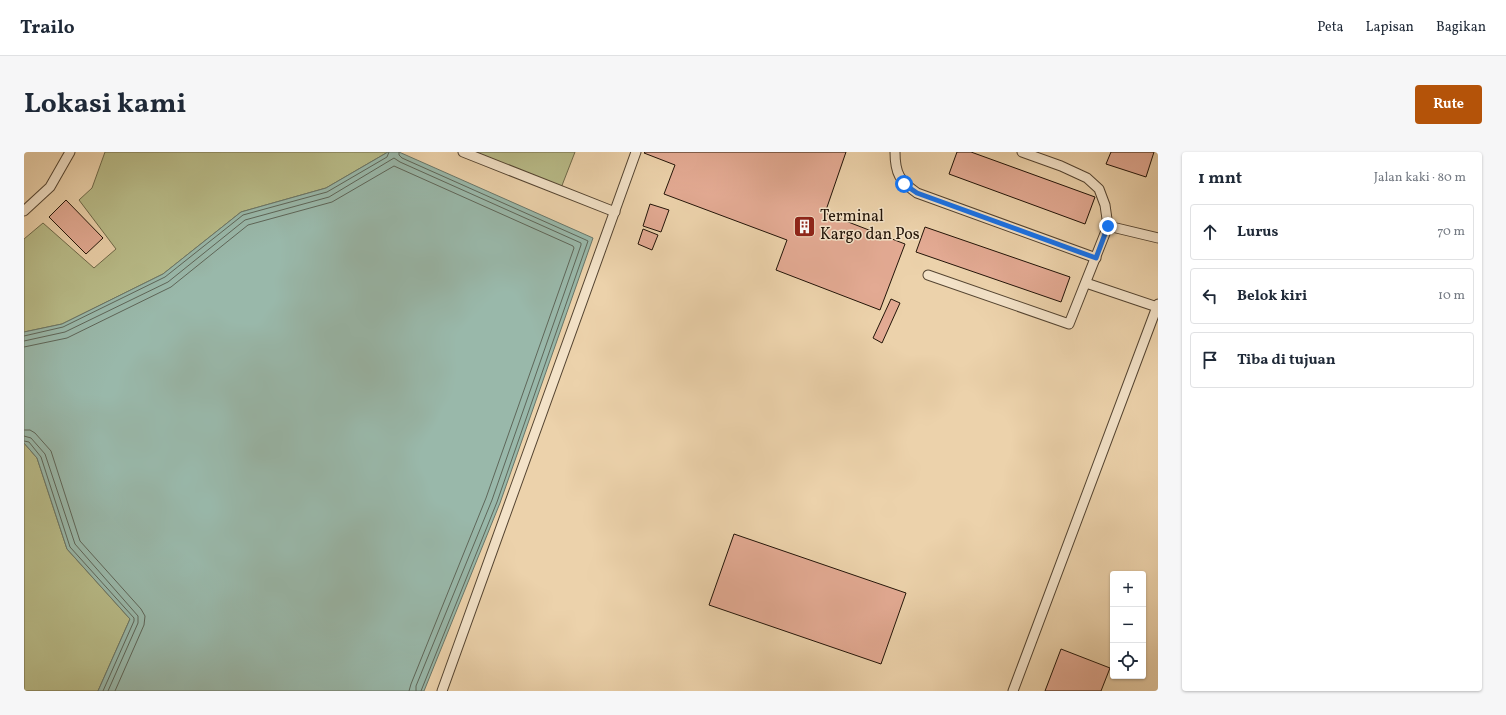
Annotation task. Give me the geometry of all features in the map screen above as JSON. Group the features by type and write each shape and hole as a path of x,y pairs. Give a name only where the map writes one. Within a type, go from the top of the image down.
{"lane":[{"path":"24,211 50,187 70,152"},
{"path":"463,152 615,212"},
{"path":"442,691 636,152"},
{"path":"895,152 898,174 904,184 917,193 1096,258"},
{"path":"928,275 1068,324 1108,226 1106,205 1099,189 1087,178 1061,166 1022,152"},
{"path":"1108,226 1158,238"},
{"path":"1013,691 1157,306 1086,283"}],"green space":[{"path":"105,152 388,152 326,188 241,212 163,274 62,324 24,332 24,239 43,223 94,268 116,249 79,200 92,188"},
{"path":"469,152 575,152 561,188"},
{"path":"24,443 37,458 67,549 130,619 98,691 24,691"}],"water":[{"path":"388,152 399,152 593,238 500,503 424,691 98,691 130,619 67,549 37,458 24,443 24,332 62,324 163,274 241,212 326,188"}],"building":[{"name":"Terminal Kargo dan Pos","path":"846,152 825,213 905,244 880,310 776,270 787,240 664,194 675,165 644,153"},
{"path":"957,152 971,152 1095,197 1085,224 949,174"},
{"path":"1111,152 1154,152 1146,177 1106,164"},
{"path":"66,200 103,238 86,254 49,217"},
{"path":"650,204 669,210 661,232 643,226"},
{"path":"925,227 1070,277 1061,302 916,252"},
{"path":"643,229 658,235 652,250 638,244"},
{"path":"891,299 900,303 882,343 873,338"},
{"path":"734,534 906,593 881,664 709,605"},
{"path":"1061,649 1110,668 1101,691 1045,691"}],"place":[{"name":"Terminal Kargo dan Pos","path":"805,226"}],"route":[{"path":"904,184 917,193 1096,258 1108,226"}]}
